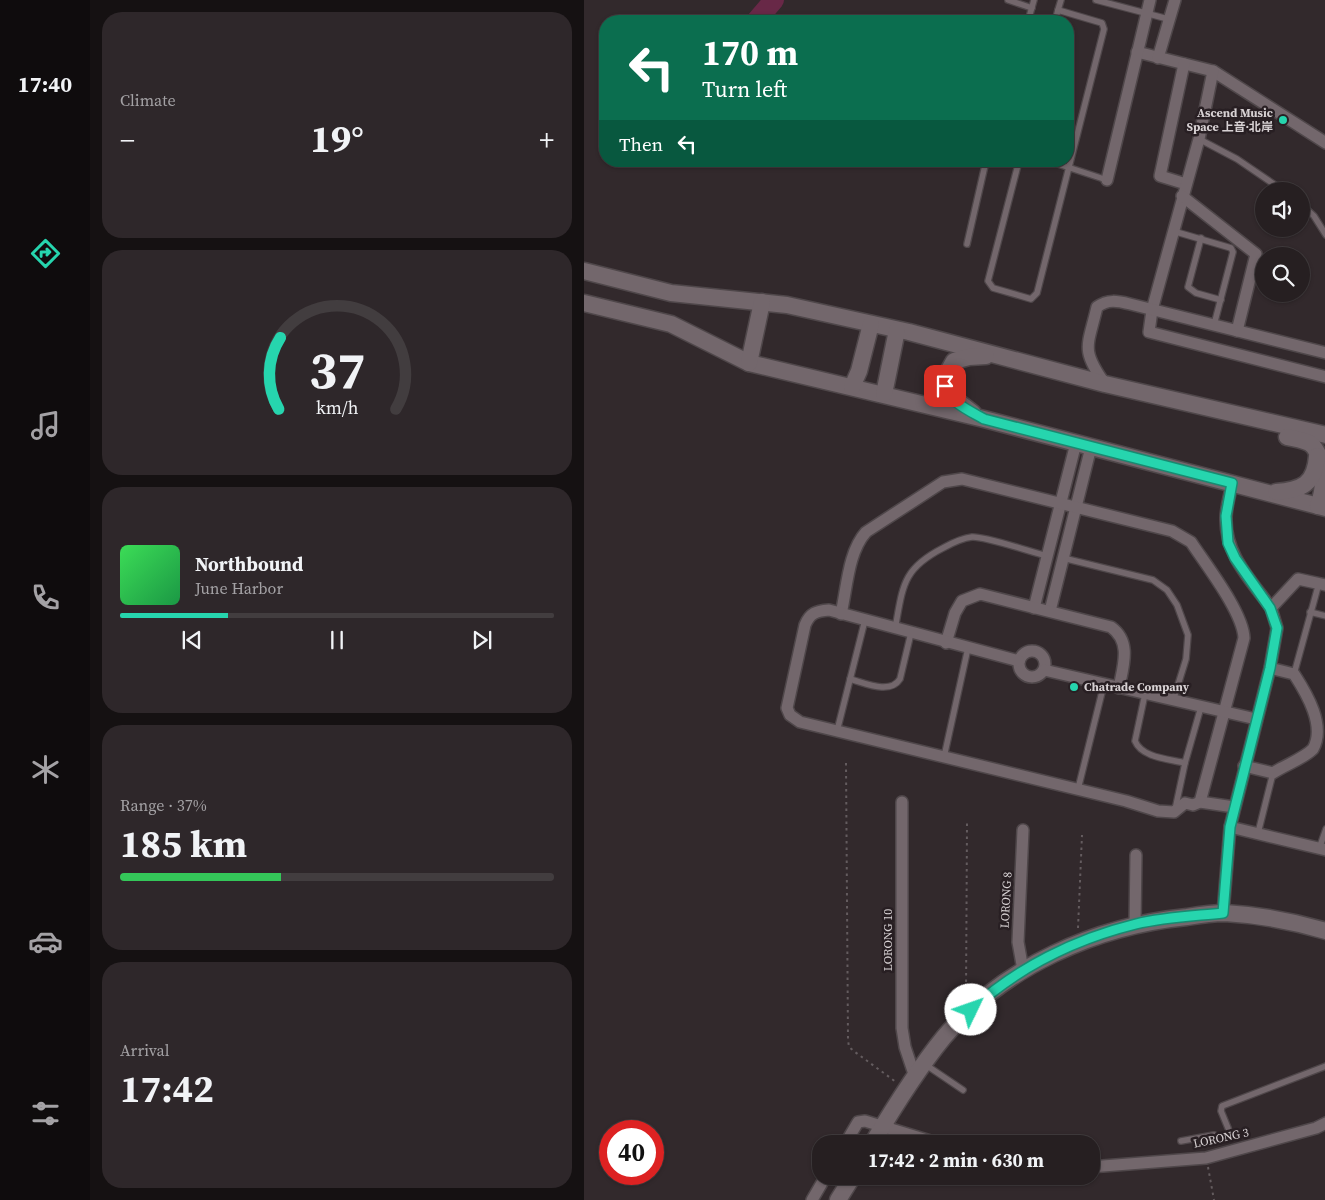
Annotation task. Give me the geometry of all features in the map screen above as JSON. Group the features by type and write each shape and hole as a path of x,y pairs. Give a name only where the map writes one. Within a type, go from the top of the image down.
{"street":[{"path":"1107,180 1148,0"},
{"path":"1158,58 1175,0"},
{"path":"1137,52 1212,71 1325,143"},
{"path":"1184,64 1160,176 1186,184"},
{"path":"1212,71 1199,139 1152,310 1150,334 1325,377"},
{"path":"1182,196 1256,254 1238,331"},
{"path":"584,271 671,293 787,305 897,330 1104,384 1325,436"},
{"path":"1104,384 1092,367 1087,351 1097,307 1104,302 1115,301 1130,304 1325,353"},
{"path":"749,363 762,302"},
{"path":"584,303 671,324 749,363 984,419 1322,507 1323,468 1314,447 1308,443 1188,411 1165,398"},
{"path":"852,387 859,371 871,324"},
{"path":"884,394 897,330"},
{"path":"984,419 963,407 947,393 945,377 954,361 969,357 998,356"},
{"path":"1034,608 1062,503 1083,445"},
{"path":"1050,611 1076,506 1083,445"},
{"path":"1269,493 1302,487 1314,473 1317,456"},
{"path":"841,614 855,549 860,538 866,532 943,482 962,478 1172,531 1191,542 1235,610 1244,630 1244,638 1200,802"},
{"path":"1223,913 1230,827 1270,668 1277,628 1270,608 1235,558 1228,543 1226,516 1232,483"},
{"path":"1270,608 1298,579 1322,584"},
{"path":"946,643 955,613 962,601 971,596 980,594 1050,611 1111,627 1119,633 1125,644 1119,688"},
{"path":"1019,661 946,643 829,610 817,611 809,616 787,698 787,708 790,715 800,722 1078,789 1158,811 1174,812 1185,803 1193,805 1200,802 1234,807"},
{"path":"1028,652 1037,652 1045,661 1044,670 1037,676 1028,677 1020,670 1019,661 1028,652"},
{"path":"1244,766 1273,773 1314,749 1324,734 1322,719 1294,674 1270,668"},
{"path":"1044,670 1256,719"},
{"name":"LORONG 10","path":"902,802 902,1028 905,1047 915,1077"},
{"path":"1230,827 1322,850"},
{"name":"LORONG 8","path":"1023,970 1018,942 1024,830"},
{"path":"1136,855 1136,924"},
{"path":"877,1135 915,1077 945,1036 971,1010 989,993 1023,970 1078,943 1136,924 1223,913 1291,921 1325,931"},
{"path":"850,1135 858,1122 865,1121 909,1135"},
{"name":"LORONG 3","path":"1100,1166 1206,1158 1316,1128 1325,1123"},
{"path":"812,1200 821,1185"},
{"path":"838,1200 847,1185"}],"lane":[{"path":"1008,0 1032,8"},
{"path":"1030,15 1034,0"},
{"path":"1057,15 1061,0"},
{"path":"1096,0 1168,19"},
{"path":"1058,10 1102,23 1104,29 1074,147"},
{"path":"1199,139 1237,159 1271,182"},
{"path":"967,244 985,167"},
{"path":"1017,167 988,281 993,288 1031,299 1037,293 1069,167 1107,180"},
{"path":"1310,212 1325,234"},
{"path":"1173,230 1226,245 1233,252 1214,325"},
{"path":"1201,238 1188,288 1196,293 1221,300"},
{"path":"895,629 905,583 911,571 923,558 959,540 973,537 1047,556"},
{"path":"1063,558 1153,580 1167,590 1177,605 1188,635 1186,659 1173,701"},
{"path":"1294,674 1310,612 1322,584"},
{"path":"1310,612 1325,616"},
{"path":"837,731 864,620"},
{"path":"850,679 890,688 896,685 900,679 912,633"},
{"path":"944,757 968,648"},
{"path":"1078,789 1104,684"},
{"path":"1145,694 1135,741 1137,746 1144,752 1185,763"},
{"path":"1174,812 1185,763 1201,707"},
{"path":"1258,833 1273,773"},
{"path":"1322,850 1325,829"},
{"path":"1228,1128 1221,1111 1222,1106 1325,1066"},
{"path":"915,1077 963,1090"},
{"path":"1182,1141 1214,1135"}],"path":[{"path":"846,763 849,1047 915,1077"},
{"path":"968,823 966,1002 971,1010"},
{"path":"1078,943 1082,835"},
{"path":"1206,1158 1214,1200"}],"waterway":[{"path":"761,15 774,0"}],"place":[{"name":"Ascend Music Space 上音·北岸","path":"1283,120"},
{"name":"Chatrade Company","path":"1074,687"}],"route":[{"path":"945,386 947,393 963,407 984,419 1232,483 1226,516 1228,543 1235,558 1270,608 1277,628 1270,668 1230,827 1223,913 1136,924 1078,943 1023,970 989,993 971,1010"}]}
